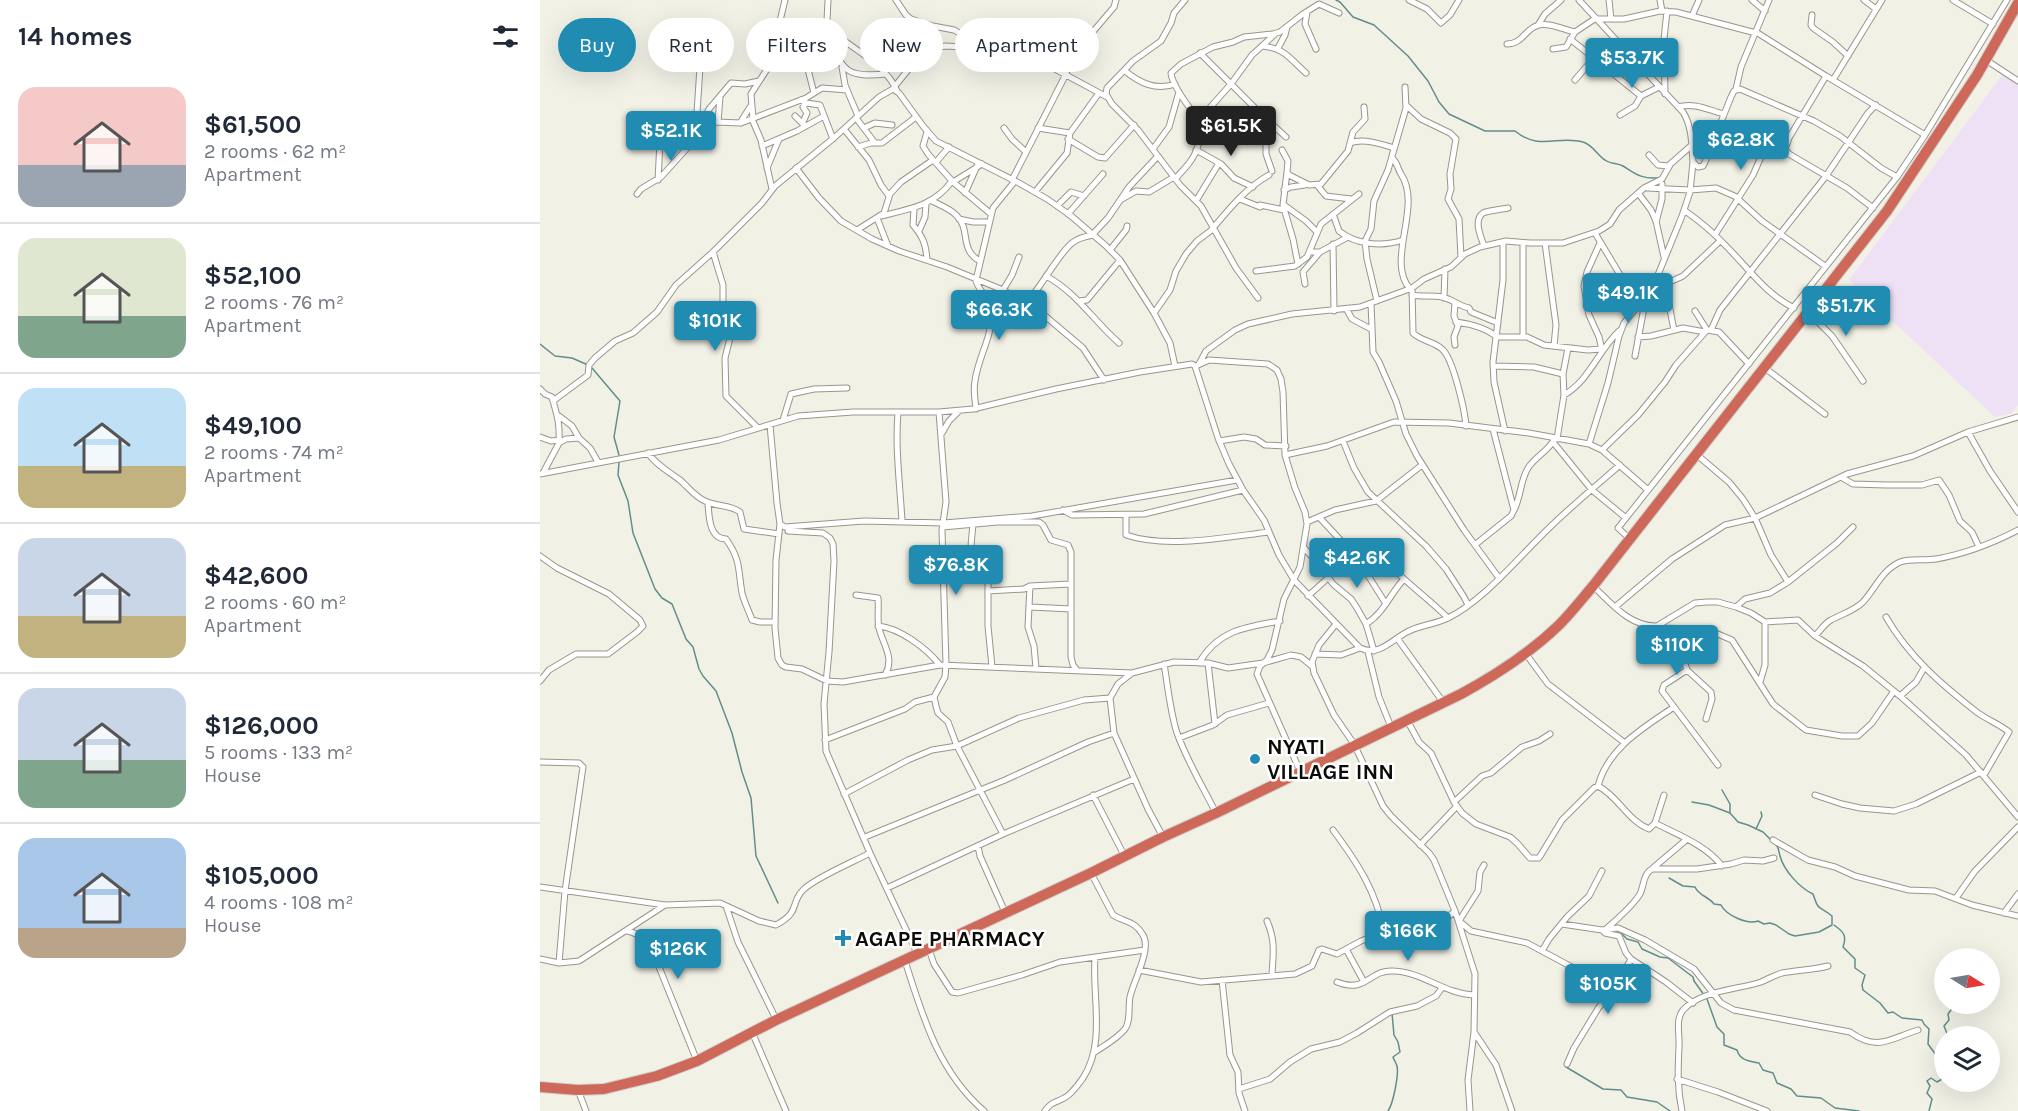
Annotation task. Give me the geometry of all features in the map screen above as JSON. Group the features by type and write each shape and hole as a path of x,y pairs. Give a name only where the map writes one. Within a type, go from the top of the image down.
{"highway":[{"path":"540,1087 578,1090 604,1089 657,1076 697,1061 776,1020 1091,873 1407,720 1483,682 1526,654 1560,624 1593,586 1885,214 1977,75 2018,3"}],"street":[{"path":"781,18 785,0"},
{"path":"827,18 828,0"},
{"path":"896,0 910,18"},
{"path":"976,409 975,381 989,335 991,313 988,298 977,285 976,280 991,214 1013,180 1066,74 1091,34 1114,7 1116,0"},
{"path":"1107,97 1107,88 1133,61 1161,40 1174,13 1185,0"},
{"path":"1409,0 1427,9 1440,23 1443,23 1459,0"},
{"path":"1538,25 1545,14 1560,0"},
{"path":"1579,0 1688,119 1693,162 1690,190 1684,210 1648,293 1635,356"},
{"path":"1609,0 1611,19"},
{"path":"1660,0 1664,11 1665,94"},
{"path":"1692,16 1699,0"},
{"path":"1752,0 1765,11"},
{"path":"1693,162 1694,165 1700,167 1705,162 1736,89 1741,67 1769,0"},
{"path":"1864,0 1876,9"},
{"path":"1833,80 1882,0"},
{"path":"1953,0 1993,24"},
{"path":"1630,538 1618,528 1897,177 2007,0"},
{"path":"1199,120 1171,79 1171,73 1181,64 1200,53 1241,38 1275,33 1319,4 1339,13"},
{"path":"1552,49 1565,48 1575,32 1596,18 1624,19 1664,11 1692,16 1756,33 1925,135"},
{"path":"1306,12 1305,24 1316,49"},
{"path":"1812,15 1813,28 1848,56"},
{"path":"1507,44 1519,41 1538,25 1575,32"},
{"path":"1278,48 1287,27"},
{"path":"1119,201 1136,191 1149,192 1174,178 1193,158 1199,140 1197,128 1199,120 1231,84 1252,55 1275,33"},
{"path":"1570,39 1641,96"},
{"path":"1575,80 1594,58 1616,40"},
{"path":"1262,46 1278,48 1306,73"},
{"path":"1200,53 1286,137"},
{"path":"1986,60 2018,81"},
{"path":"1966,68 1977,75"},
{"path":"848,70 857,75 886,74 927,132 936,141 1035,192 1094,235 1120,260 1154,313 1170,343 1175,366"},
{"path":"1125,71 1135,80 1155,87 1175,84"},
{"path":"699,126 700,72"},
{"path":"764,72 751,93 751,106 772,189"},
{"path":"809,72 814,93"},
{"path":"843,72 857,117 875,143"},
{"path":"553,401 588,375 590,365 606,348 633,333 657,312 676,285 714,252 772,189 833,139 879,97 896,89 908,72"},
{"path":"1062,72 1107,97 1134,125 1174,178 1201,206 1236,268 1258,298"},
{"path":"1785,148 1826,76"},
{"path":"637,194 641,189 658,180 688,147 709,109 731,83 745,84 759,81"},
{"path":"1405,87 1406,105 1395,148 1386,176 1374,201 1371,230 1365,243 1374,302 1371,329 1373,352 1422,465 1464,530 1499,578"},
{"path":"1620,115 1635,106 1641,96 1659,87"},
{"path":"699,126 718,122 740,123 753,119 803,102 822,88 847,90"},
{"path":"1736,89 1743,89 1803,115 1848,142 1897,177"},
{"path":"1153,149 1169,127 1179,92"},
{"path":"1035,192 1067,153 1069,136 1099,93"},
{"path":"718,122 720,96"},
{"path":"803,102 820,105 833,139"},
{"path":"803,102 803,107 807,112 803,126"},
{"path":"1406,105 1421,119 1450,133 1456,139 1448,199 1459,219 1461,257"},
{"path":"1678,107 1692,105 1724,114"},
{"path":"1602,450 1638,415 1676,365 1708,331 1720,310 1782,234 1876,105"},
{"path":"740,123 751,106"},
{"path":"1284,190 1306,184 1317,185 1324,181 1345,155 1353,132 1365,119 1364,107"},
{"path":"795,116 803,126"},
{"path":"762,146 824,116"},
{"path":"858,147 885,141 916,117"},
{"path":"1154,313 1170,290 1176,271 1186,254 1226,212 1260,180 1271,173 1266,154 1266,119"},
{"path":"864,128 875,123 892,125"},
{"path":"1038,128 1069,136 1098,157 1105,158 1134,125"},
{"path":"1004,128 1026,152"},
{"path":"1649,155 1658,165 1664,167 1670,165 1692,145 1719,128"},
{"path":"844,129 869,160 889,196"},
{"path":"927,132 923,146 934,161 953,182 991,214"},
{"path":"766,168 779,139"},
{"path":"1350,143 1364,141 1395,148"},
{"path":"658,180 660,142"},
{"path":"1715,235 1738,199 1765,148 1770,146 1785,148 1790,154 1885,214"},
{"path":"857,230 884,213 889,196 901,182 934,161 949,147"},
{"path":"1196,150 1219,163 1234,178 1253,187"},
{"path":"1282,150 1288,161 1283,207 1298,264"},
{"path":"991,313 996,320 1006,320 1027,304 1071,243 1094,235 1129,188 1158,156"},
{"path":"659,158 672,163"},
{"path":"1392,158 1396,161 1408,185 1406,232 1401,256 1404,281 1401,293"},
{"path":"1196,201 1219,163"},
{"path":"878,218 929,203 953,182 979,165"},
{"path":"965,193 979,165"},
{"path":"1620,465 1468,605 1448,618 1408,631 1371,652 1360,648 1293,580 1256,508 1237,480 1219,441 1197,365 1206,351 1235,330 1248,324 1299,313 1347,309 1412,290 1424,279 1451,267 1461,257 1476,248 1503,242 1563,243 1595,232 1610,224 1619,210 1644,188 1666,175 1670,165"},
{"path":"796,168 841,221 872,239 1003,290 1027,304 1078,343 1086,351 1104,380"},
{"path":"1287,172 1306,184"},
{"path":"1068,214 1103,174"},
{"path":"1656,222 1662,199 1661,179"},
{"path":"1317,185 1326,196 1351,199"},
{"path":"1644,188 1690,190 1716,188 1738,199 1762,220 1825,266"},
{"path":"1673,189 1686,202"},
{"path":"1057,206 1071,192 1084,196"},
{"path":"1638,193 1651,210 1656,222 1664,258"},
{"path":"1256,271 1298,264 1310,252 1321,224 1359,194"},
{"path":"1240,199 1260,206 1283,207 1306,220 1317,232"},
{"path":"929,203 950,210 959,219 966,231 965,244 972,255 980,261"},
{"path":"918,231 929,203"},
{"path":"1484,246 1478,224 1482,215 1486,212 1508,208"},
{"path":"914,209 912,221 926,244 927,260"},
{"path":"1684,210 1715,235 1783,303 1794,308"},
{"path":"1334,214 1339,231 1348,237 1376,244 1403,240"},
{"path":"878,218 888,246"},
{"path":"959,219 989,222"},
{"path":"1110,250 1126,230 1126,226"},
{"path":"1595,232 1638,305"},
{"path":"1305,284 1303,272 1320,252 1348,237"},
{"path":"1589,444 1624,323 1648,293 1683,276 1720,241"},
{"path":"1503,242 1503,280 1493,366 1494,382 1505,431"},
{"path":"1523,243 1523,337"},
{"path":"1545,243 1556,325 1554,346"},
{"path":"1600,243 1584,286 1589,315 1599,338 1601,350"},
{"path":"1334,244 1334,311"},
{"path":"714,252 723,285 723,315 730,338 725,358 726,396 758,428"},
{"path":"1310,252 1320,252"},
{"path":"1003,290 1019,257"},
{"path":"1079,301 1087,300 1120,260"},
{"path":"1444,298 1445,269"},
{"path":"1046,276 1061,285 1079,301 1119,343"},
{"path":"1404,281 1412,290 1444,298 1498,323"},
{"path":"1665,284 1674,330"},
{"path":"1412,290 1413,333 1446,352 1455,378 1466,426"},
{"path":"1455,303 1454,316 1458,327 1454,337 1455,345"},
{"path":"1347,309 1349,317 1371,329"},
{"path":"1695,310 1708,331"},
{"path":"1808,311 1832,336 1863,381"},
{"path":"1456,322 1478,326 1488,330 1496,337 1523,337 1531,338 1541,345 1601,350"},
{"path":"1638,337 1683,328 1719,332 1749,364"},
{"path":"1564,395 1574,390 1583,380 1601,350 1622,329"},
{"path":"1476,544 1511,516 1518,501 1525,471 1555,440 1564,395 1563,375 1568,348"},
{"path":"542,473 719,440 783,420 817,414 939,412 976,409 1030,394 1140,372 1197,365 1209,360 1273,366 1281,379 1283,392 1286,455 1307,522 1300,567 1284,599 1272,650 1257,674 1300,771"},
{"path":"1493,366 1534,367 1563,375"},
{"path":"1764,367 1825,414"},
{"path":"783,420 791,394 814,389 847,388"},
{"path":"540,389 550,395 559,416 559,441 542,473"},
{"path":"941,434 958,411"},
{"path":"898,412 897,467 902,521"},
{"path":"939,412 946,502 943,665 945,677 934,697 938,712 948,722 957,746 1003,834"},
{"path":"559,416 572,426 598,462"},
{"path":"1615,607 1672,559 1725,525 1755,518 1841,477 1913,456 1968,432 2018,417"},
{"path":"1286,455 1312,451 1388,423 1425,422 1529,433 1555,440 1589,444 1602,450 1648,490"},
{"path":"770,425 781,525 776,560 775,622 777,652 782,665 791,669 802,669 827,681 843,682 943,665 1132,672 1182,662 1208,663 1228,668 1263,663 1291,655 1301,657 1312,666 1327,701 1354,744 1383,806 1434,860 1459,921 1475,974 1474,1032 1468,1080 1470,1111"},
{"path":"1493,429 1514,510"},
{"path":"1968,432 1990,471 2018,512"},
{"path":"1219,441 1244,436 1256,439 1265,445 1286,447"},
{"path":"540,437 551,441 579,438"},
{"path":"1555,440 1592,490 1626,518"},
{"path":"1343,441 1363,486 1431,552 1446,569 1468,605"},
{"path":"648,453 655,463 701,499 708,503 725,505 738,510 742,515 744,529 779,534"},
{"path":"1696,454 1729,482 1743,499 1755,518 1771,555 1788,582"},
{"path":"1307,522 1335,510 1376,501 1422,465"},
{"path":"1841,477 1853,484 1922,485 1939,480 1949,495 1960,521 1972,532 1979,547"},
{"path":"944,525 1032,516 1237,480"},
{"path":"1063,510 1072,515 1126,515 1158,511 1243,490"},
{"path":"708,503 710,521 714,531 720,539 726,539 735,552 744,601 752,620 775,622"},
{"path":"1126,515 1126,535 1158,542 1215,539 1269,532"},
{"path":"1319,517 1357,558 1386,604"},
{"path":"781,525 791,528 847,522 902,521 944,525 1039,522 1051,540 1066,543 1070,547 1071,657 1077,670"},
{"path":"973,524 971,558 975,569 987,576 992,667"},
{"path":"781,525 788,531 823,533 830,538 832,544 834,561 824,704 828,757 865,837 870,854 918,955"},
{"path":"1736,608 1745,598 1770,593 1788,582 1837,543 1853,527"},
{"path":"1815,636 1831,620 1859,606 1880,577 1899,563 1908,560 1934,559 1979,547 1995,542 2018,530"},
{"path":"1372,545 1404,579 1433,602 1448,618"},
{"path":"1304,548 1318,562 1328,578 1351,599 1366,624 1379,697 1391,727"},
{"path":"540,556 557,568 609,594 640,620 643,626 636,634 608,654 576,654 549,670 540,681"},
{"path":"1308,596 1328,578"},
{"path":"1366,624 1379,614 1404,579"},
{"path":"987,591 1070,584"},
{"path":"1030,586 1028,627 1034,646 1036,668"},
{"path":"1593,586 1631,621 1659,627 1713,632 1732,640 1773,704 1806,730 1842,736 1858,736 1864,732 1894,691"},
{"path":"856,596 878,598 878,626 890,658 889,668 885,675"},
{"path":"1659,627 1695,603 1718,603 1751,613 1765,622 1796,619 1815,636 1863,666 1900,696 1966,755 2018,817"},
{"path":"1030,607 1071,609"},
{"path":"1815,795 1860,808 1894,810 1916,804 1982,773 2010,732 1979,713 1924,668 1886,618"},
{"path":"1199,663 1208,649 1223,637 1243,627 1280,621"},
{"path":"1760,682 1764,665 1765,622"},
{"path":"1312,666 1318,645 1336,624"},
{"path":"878,626 897,630 943,665"},
{"path":"1659,627 1679,646 1686,670 1712,696 1706,718"},
{"path":"1397,638 1443,702"},
{"path":"1315,654 1341,655 1360,648"},
{"path":"1526,654 1548,684 1625,743"},
{"path":"1208,663 1215,724"},
{"path":"1164,664 1173,720 1179,738 1216,813"},
{"path":"1900,696 1916,682 1924,668"},
{"path":"1686,670 1662,686 1663,694 1718,765"},
{"path":"1132,672 1118,684 1110,698 1114,733 1163,837"},
{"path":"825,740 904,709 915,702 934,697"},
{"path":"844,794 916,757 946,747 957,746 1002,725 1035,713 1084,700 1110,698"},
{"path":"1179,738 1215,724 1227,715 1269,703"},
{"path":"1407,720 1419,742 1431,753 1455,804 1462,813 1476,824 1510,837 1530,858 1536,859 1543,854 1562,820 1598,786 1607,761 1636,732 1674,707"},
{"path":"865,837 1114,733"},
{"path":"1420,845 1482,776 1491,773 1522,747 1535,743 1550,734"},
{"path":"540,762 570,762 583,767 565,891 559,963"},
{"path":"886,888 1003,834 1134,778"},
{"path":"1598,786 1643,827 1649,829 1655,823 1664,795"},
{"path":"1093,795 1125,856"},
{"path":"1655,823 1715,857 1722,866"},
{"path":"1956,898 1975,871 2018,826"},
{"path":"1333,830 1358,865 1371,889 1383,932"},
{"path":"1604,930 1634,902 1647,873 1686,840"},
{"path":"1773,840 1809,860 1835,867 1855,876 1903,888 1935,891 1972,905 2018,916"},
{"path":"978,846 980,856 1005,912"},
{"path":"540,888 665,905 720,903 759,921 776,925 791,916 805,888 870,854"},
{"path":"1652,869 1689,869 1722,866 1744,860 1763,861 1774,858"},
{"path":"1459,921 1478,891 1480,872 1484,865"},
{"path":"1542,951 1548,939 1589,896 1602,871"},
{"path":"1091,873 1113,915 1132,922 1143,934 1146,945 1130,998 1128,1022 1125,1029 1095,1052"},
{"path":"2004,913 2018,894"},
{"path":"540,959 559,963 579,960 665,905"},
{"path":"726,906 738,942 776,1020"},
{"path":"1139,970 1201,982 1295,974 1312,966 1319,950 1337,954 1383,932 1440,924 1455,911"},
{"path":"1267,921 1275,951 1272,975"},
{"path":"1459,921 1471,931 1527,943 1583,973"},
{"path":"1562,924 1622,930 1687,963 1721,1003 1730,1009 1850,1032 1871,1043 1887,1041 1918,1030"},
{"path":"1604,930 1605,933 1621,938 1631,959 1693,1003"},
{"path":"627,931 637,933 646,941 655,957 697,1061"},
{"path":"929,949 934,964 952,992 957,993 1060,962 1145,950"},
{"path":"1346,949 1364,982"},
{"path":"1045,1111 1049,1104 1067,1096 1084,1077 1095,1052 1095,957"},
{"path":"1567,1064 1574,1048 1599,1007 1613,993 1631,959"},
{"path":"905,960 927,1026 952,1077 969,1098 984,1111"},
{"path":"1682,1111 1677,1079 1680,1015 1684,1009 1714,994 1780,974 1828,966"},
{"path":"1337,982 1356,986 1383,972 1393,970 1442,988 1474,995"},
{"path":"1222,980 1230,1055 1238,1072 1239,1089 1245,1111"},
{"path":"1239,1089 1270,1080 1290,1062 1311,1049 1340,1042 1390,1012 1417,1006 1436,996 1442,988"},
{"path":"752,1032 786,1111"},
{"path":"1474,1032 1496,1065 1512,1111"},
{"path":"1677,1079 1767,1111"},
{"path":"578,1090 586,1111"}],"shaded area":[{"path":"2003,74 2018,85 2018,405 2012,413 1995,417 1849,280"}],"waterway":[{"path":"1336,0 1353,17 1374,25 1408,56 1428,81 1439,102 1449,114 1485,131 1515,131 1524,137 1540,141 1583,142 1590,145 1607,161 1623,166 1643,177 1658,178"},
{"path":"540,344 555,356 572,358 588,365"},
{"path":"592,368 620,401 614,437 619,455"},
{"path":"619,462 618,475 628,501 633,533 655,589 662,598 672,604 686,639 693,647 699,669 716,691 732,733 751,798 756,856 778,903"},
{"path":"1722,790 1730,804 1730,813"},
{"path":"1692,802 1709,805 1730,813 1738,822 1763,832 1777,846 1782,862 1793,878 1813,894 1819,908 1832,916 1832,924"},
{"path":"1756,829 1762,816 1761,812"},
{"path":"1669,878 1683,886 1695,887 1714,904 1721,905 1737,918 1748,922 1770,923 1795,936 1819,932 1832,925"},
{"path":"1834,925 1844,934 1843,947 1855,959 1855,968 1865,975 1863,990 1880,1003 1888,1013 1893,1012 1902,1018 1922,1020 1929,1029 1928,1044 1934,1052"},
{"path":"1614,932 1638,942 1642,949 1668,958 1693,977 1707,999 1717,1027 1724,1034 1724,1045 1737,1050 1743,1058 1759,1063 1763,1070 1773,1073 1777,1083 1791,1089 1797,1096 1821,1098 1835,1108 1859,1111"},
{"path":"1388,1111 1394,1096 1397,1076 1397,1066 1393,1057 1400,1052 1394,1035 1392,1013"},
{"path":"1944,1026 1949,1020 1948,1014"},
{"path":"1566,1067 1603,1089 1621,1090 1627,1097 1657,1102 1670,1111"},
{"path":"1929,1111 1932,1099 1927,1093 1930,1086 1927,1081 1931,1078 1934,1080"}],"place":[{"name":"NYATI VILLAGE INN","path":"1255,759"},
{"name":"AGAPE PHARMACY","path":"843,938"}]}
